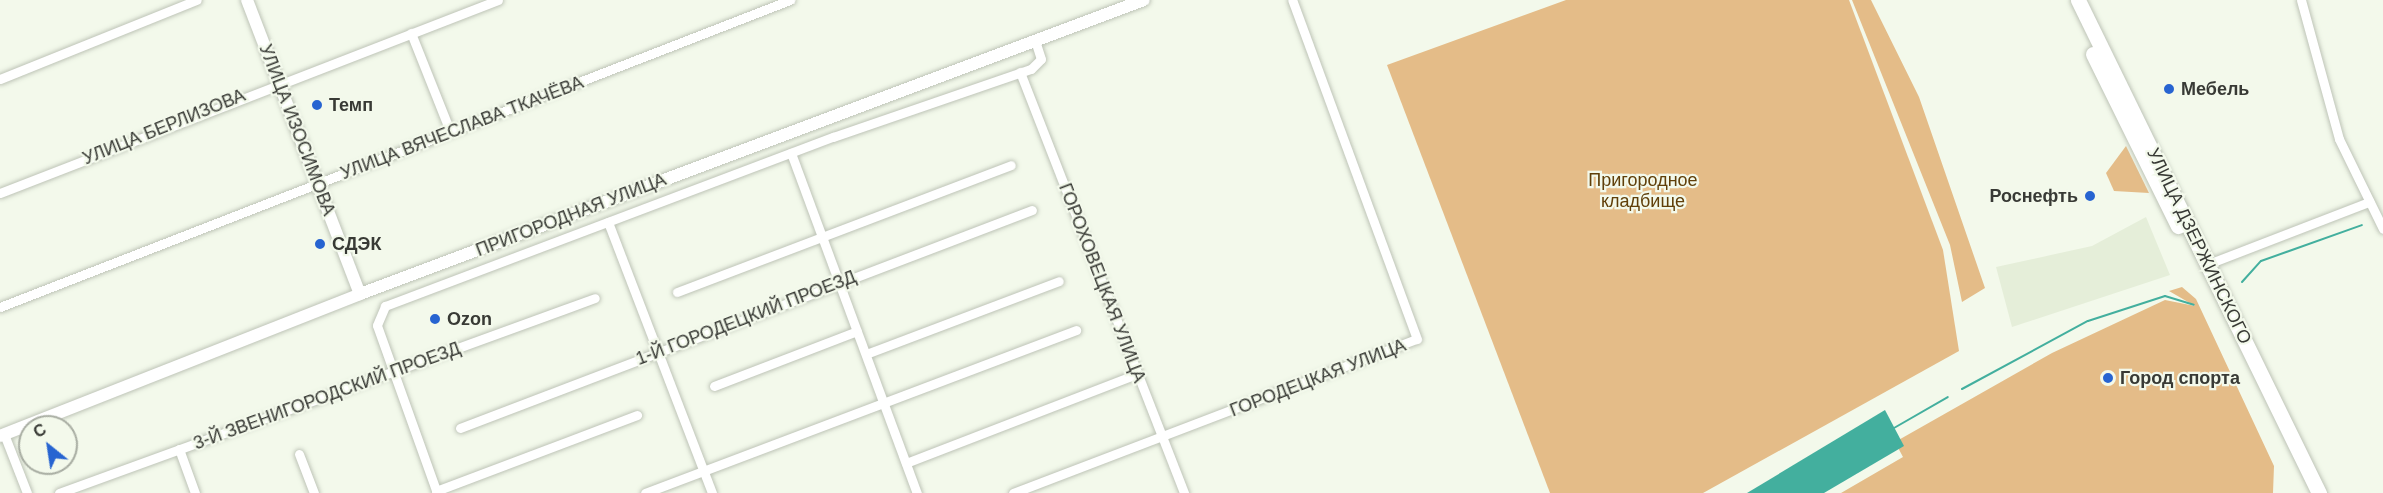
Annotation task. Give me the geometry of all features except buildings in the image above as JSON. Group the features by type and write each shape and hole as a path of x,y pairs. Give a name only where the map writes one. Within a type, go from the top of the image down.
{"main road":[{"name":"УЛИЦА ДЗЕРЖИНСКОГО","path":"2067,0 2319,493"},
{"name":"УЛИЦА ДЗЕРЖИНСКОГО","path":"2078,0 2308,493"}],"street":[{"path":"0,79 197,0"},
{"name":"УЛИЦА ИЗОСИМОВА","path":"247,0 360,294"},
{"name":"УЛИЦА БЕРЛИЗОВА","path":"0,193 279,81 498,0"},
{"name":"УЛИЦА ВЯЧЕСЛАВА ТКАЧЁВА","path":"0,307 318,184 770,4 790,0"},
{"name":"ПРИГОРОДНАЯ УЛИЦА","path":"2,435 360,294 1144,0"},
{"name":"ГОРОДЕЦКАЯ УЛИЦА","path":"1013,493 1412,344 1419,333 1292,0"},
{"path":"2301,0 2339,139 2369,202 2380,214 2383,229"},
{"path":"411,33 450,131"},
{"path":"637,415 437,492 377,325 384,306 833,137 1020,72 1041,59 1035,41"},
{"name":"ГОРОХОВЕЦКАЯ УЛИЦА","path":"1020,72 1184,493"},
{"path":"827,119 833,137"},
{"path":"791,153 917,493"},
{"path":"678,292 1011,165"},
{"path":"2203,266 2369,202"},
{"path":"587,209 593,228"},
{"name":"1-Й ГОРОДЕЦКИЙ ПРОЕЗД","path":"460,428 1032,210"},
{"path":"608,222 712,493"},
{"path":"866,354 1059,281"},
{"name":"3-Й ЗВЕНИГОРОДСКИЙ ПРОЕЗД","path":"59,493 595,298"},
{"path":"645,493 1077,330"},
{"path":"714,386 857,331"},
{"path":"906,463 1137,374"},
{"path":"2,435 27,493"},
{"path":"179,448 195,493"},
{"path":"299,454 314,493"}],"shaded area":[{"path":"2146,217 2170,275 2012,327 1996,267 2092,246"}],"green space":[{"name":"Пригородное кладбище","path":"1566,0 1849,0 1943,250 1959,351 1703,493 1550,493 1387,65"},
{"path":"1852,0 1871,0 1919,97 1985,288 1962,302 1950,245"},
{"path":"2126,146 2149,193 2114,191 2106,173"},
{"name":"Город спорта","path":"2182,287 2196,299 2274,466 2273,493 1841,493 1903,457 1895,442 2052,353 2165,300 2195,306 2169,291"}],"water":[{"path":"1885,410 1904,446 1824,493 1747,493"}],"waterway":[{"path":"2242,282 2261,261 2362,225"},
{"path":"1962,389 2088,321 2165,296 2194,305"},
{"path":"1894,428 1948,397"}],"place":[{"name":"Мебель","path":"2169,89"},
{"name":"Темп","path":"317,105"},
{"name":"Роснефть","path":"2090,196"},
{"name":"СДЭК","path":"320,244"},
{"name":"Ozon","path":"435,319"},
{"name":"Город спорта","path":"2108,378"}]}
